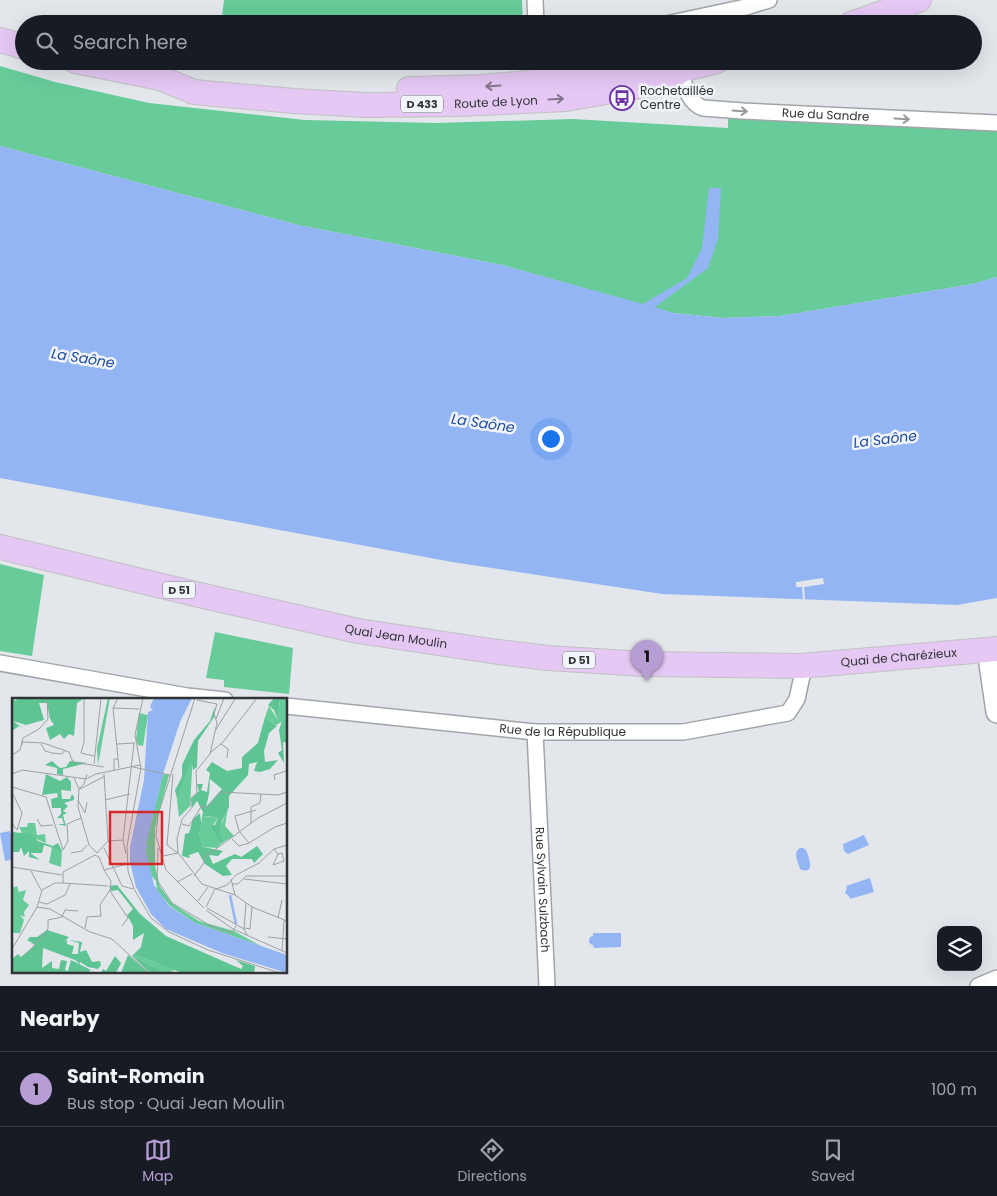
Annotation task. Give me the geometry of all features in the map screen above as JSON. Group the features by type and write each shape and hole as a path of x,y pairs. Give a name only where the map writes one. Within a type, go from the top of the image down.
{"main road":[{"path":"876,15 919,0"},
{"path":"0,40 15,44"},
{"name":"Route de Lyon","path":"120,70 160,78 194,76 316,89 365,90 480,87 586,77 633,70"},
{"name":"Quai Jean Moulin","path":"0,547 195,594 376,634 548,658 644,664 801,666"},
{"path":"992,650 997,712"},
{"name":"Quai de Charézieux","path":"801,666 992,650"}],"street":[{"path":"535,0 536,15"},
{"path":"708,15 769,0"},
{"name":"Rue du Sandre","path":"680,70 688,93 696,106 702,108 996,124"},
{"path":"0,663 206,698"},
{"name":"Rue de la République","path":"288,706 535,732 683,732 788,713 797,699 802,676 801,666"},
{"name":"Rue Sylvain Sulzbach","path":"535,732 547,986"},
{"path":"978,986 997,978"}],"green space":[{"path":"224,0 522,0 523,15 222,15"},
{"path":"0,66 55,82 149,103 305,120 436,123 573,119 728,128 728,116 997,127 997,277 973,284 780,316 724,318 673,313 502,265 298,225 0,146"},
{"path":"0,564 44,575 32,656 0,651"},
{"path":"215,632 293,648 289,694 224,687 224,680 206,678"}],"water":[{"name":"La Saône","path":"0,146 298,225 502,265 643,304 687,278 702,248 709,188 721,188 718,239 708,268 655,307 673,313 724,318 780,316 973,284 997,277 997,598 957,605 662,594 452,562 0,478"},
{"path":"10,831 12,859 5,861 0,833"},
{"path":"864,835 869,845 848,854 844,851 843,844"},
{"path":"800,848 806,850 810,861 810,868 808,870 800,869 796,852"},
{"path":"870,878 874,892 850,899 845,893 846,886"},
{"path":"593,933 621,933 621,947 594,948 589,941"}],"pier":[{"path":"823,578 824,584 804,587 805,599 803,599 802,587 796,587 796,582"}],"place":[{"name":"Rochetaillée Centre","path":"622,98"},
{"name":"Saint-Romain","path":"647,681"}]}
